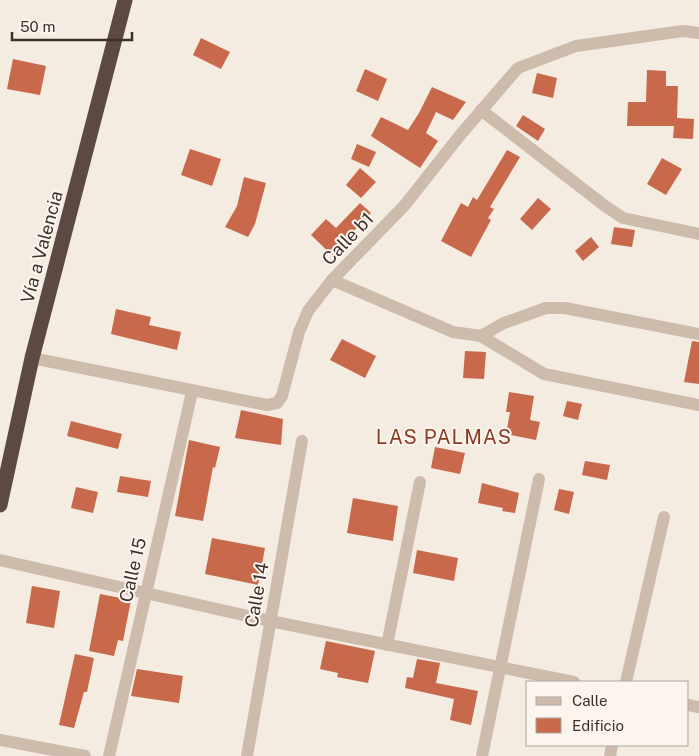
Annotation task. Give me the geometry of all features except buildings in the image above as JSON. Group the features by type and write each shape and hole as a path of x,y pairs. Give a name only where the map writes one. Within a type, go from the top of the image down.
{"highway":[{"name":"Vía a Valencia","path":"0,505 32,358 125,0"}],"street":[{"name":"Calle b1","path":"32,358 192,392 267,405 277,403 282,396 299,332 308,311 332,280 404,206 481,110 518,68 576,46 683,31 699,33"},
{"path":"481,110 623,218 699,234"},
{"path":"332,280 453,332 481,336 544,374 699,405"},
{"path":"481,336 504,323 546,308 565,308 699,334"},
{"name":"Calle 15","path":"109,756 192,392"},
{"name":"Calle 14","path":"248,756 302,441"},
{"path":"482,756 538,479"},
{"path":"387,645 420,482"},
{"path":"626,681 664,517"},
{"path":"0,560 270,621 569,681"},
{"path":"0,740 85,756"}],"district":[{"name":"LAS PALMAS","path":"444,437"}]}
